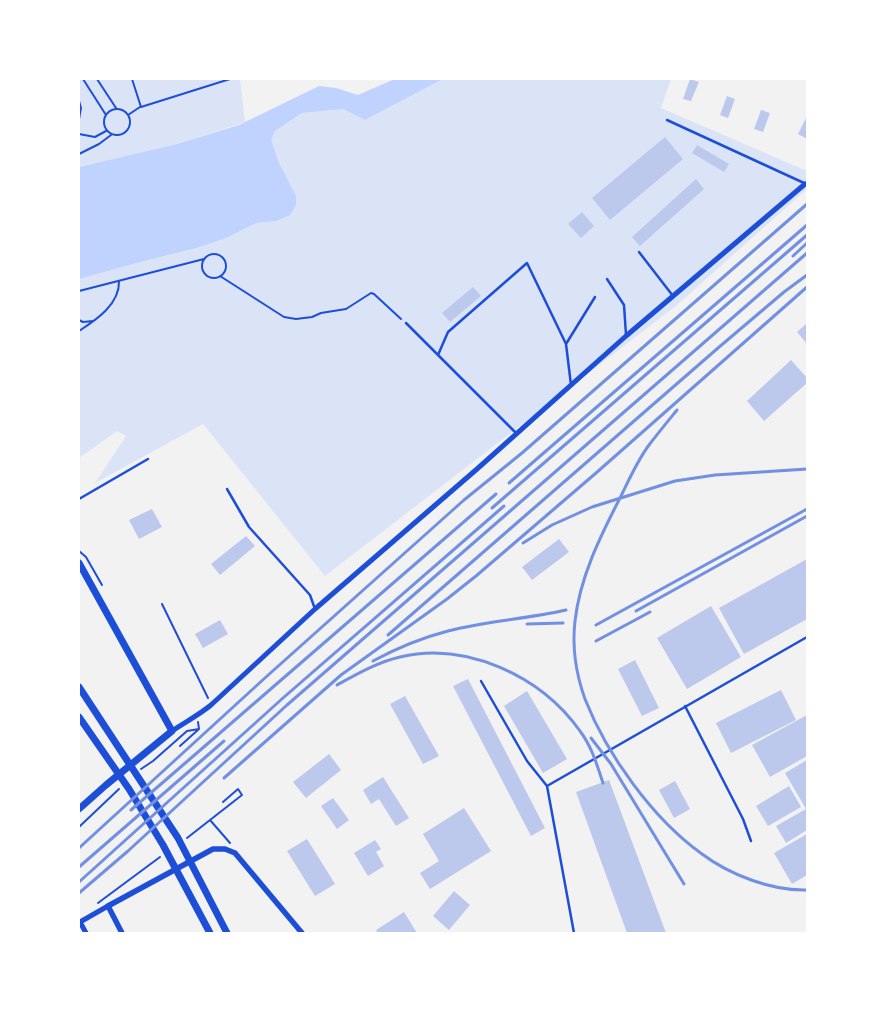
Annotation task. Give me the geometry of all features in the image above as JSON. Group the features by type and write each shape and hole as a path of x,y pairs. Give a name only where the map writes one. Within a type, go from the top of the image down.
{"main road":[{"path":"79,562 172,731 79,809"},
{"path":"79,687 178,838 227,933"},
{"path":"79,717 134,797 163,845 210,933"}],"street":[{"path":"172,731 211,705 315,609 517,434 626,336 805,184"},
{"path":"86,933 80,922 212,849 220,848 235,854 302,933"},
{"path":"108,906 122,933"}],"lane":[{"path":"667,120 805,184"},
{"path":"639,252 672,296"},
{"path":"438,355 448,332 527,263 566,344 571,386"},
{"path":"606,279 624,305 626,336"},
{"path":"566,344 595,297"},
{"path":"406,323 517,434"},
{"path":"79,499 148,459"},
{"path":"227,489 249,527 310,595 315,609"},
{"path":"547,786 807,637"},
{"path":"481,681 527,761 547,786 574,933"},
{"path":"685,706 743,819 751,841"}],"path":[{"path":"83,79 106,115"},
{"path":"97,79 117,110"},
{"path":"132,79 141,107"},
{"path":"128,116 141,107 230,79"},
{"path":"79,100 81,108 79,119"},
{"path":"79,154 112,135 120,135 126,131 130,124 128,116 121,110 110,111 106,115 104,124 106,130 112,135"},
{"path":"79,134 95,137 106,130"},
{"path":"79,291 204,259 214,254 224,259 226,267 220,276"},
{"path":"204,259 202,266 205,274 212,277 220,276 284,317 296,319 312,317 321,313 346,309 371,293 406,323"},
{"path":"79,331 94,321 114,300 118,292 119,280"},
{"path":"79,320 83,322 94,321"},
{"path":"162,604 211,705"},
{"path":"180,746 195,733"},
{"path":"223,802 234,792"}],"shaded area":[{"path":"79,79 240,79 245,122 177,144 79,167"},
{"path":"443,79 671,79 661,108 807,171 807,189 677,305 325,576 203,424 95,483 126,436 117,431 79,458 79,279 197,248 226,238 256,223 276,221 279,163 270,140 275,131 302,113 343,109 365,120"}],"water":[{"path":"395,79 443,79 365,120 343,109 302,113 275,131 271,140 279,163 296,196 296,205 290,215 276,221 256,223 226,238 197,248 79,279 79,167 177,144 239,125 319,86 336,88 358,95"}],"building":[{"path":"690,79 699,82 691,101 683,99"},
{"path":"727,96 735,99 728,118 720,115"},
{"path":"761,110 770,113 763,132 754,129"},
{"path":"807,116 807,139 798,134"},
{"path":"665,137 683,159 610,220 592,198"},
{"path":"697,145 729,164 724,172 692,153"},
{"path":"696,179 704,189 640,246 632,237"},
{"path":"582,212 594,226 581,238 568,224"},
{"path":"473,287 481,296 450,322 442,313"},
{"path":"807,323 807,344 797,332"},
{"path":"791,360 807,378 807,383 764,421 747,401"},
{"path":"152,509 162,527 139,539 129,520"},
{"path":"246,536 255,546 220,575 211,564"},
{"path":"559,539 569,552 532,580 522,567"},
{"path":"807,559 807,619 744,654 719,608"},
{"path":"711,606 741,657 687,689 657,638"},
{"path":"220,620 228,634 203,648 195,634"},
{"path":"635,660 659,708 642,716 618,669"},
{"path":"468,679 545,828 531,836 453,686"},
{"path":"781,690 796,720 731,753 716,723"},
{"path":"527,691 567,759 543,773 504,706"},
{"path":"405,696 439,756 423,764 390,704"},
{"path":"807,715 807,756 770,777 752,745"},
{"path":"329,754 341,770 306,798 293,782"},
{"path":"807,760 807,830 786,843 776,826 806,809 785,773"},
{"path":"383,777 409,818 396,826 379,799 371,804 363,790"},
{"path":"609,780 666,933 627,933 576,792"},
{"path":"675,781 690,809 674,818 659,790"},
{"path":"789,786 801,807 768,826 756,806"},
{"path":"333,798 349,820 337,829 321,806"},
{"path":"464,808 491,851 430,889 420,873 439,861 423,834"},
{"path":"807,834 807,875 792,884 774,853"},
{"path":"307,839 335,884 315,896 287,851"},
{"path":"375,840 381,849 376,852 384,866 368,876 354,853"},
{"path":"454,891 470,905 449,930 433,916"},
{"path":"404,912 417,933 378,933 376,930"}],"railway":[{"path":"79,848 464,500 522,453 807,204"},
{"path":"509,483 807,225"},
{"path":"492,508 807,235"},
{"path":"793,256 807,243"},
{"path":"79,893 128,851 287,705 807,253"},
{"path":"388,635 718,348 807,275"},
{"path":"224,778 341,675 476,576 807,287"},
{"path":"677,410 649,445 637,464 605,527 586,573 581,589 574,631 574,651 579,680 594,720 619,763 649,804 684,840 713,862 738,875 766,885 794,890 807,890"},
{"path":"523,543 552,525 592,507 675,481 715,475 807,469"},
{"path":"131,810 496,494"},
{"path":"79,882 283,698 504,506"},
{"path":"596,625 807,509"},
{"path":"636,611 807,516"},
{"path":"373,661 409,644 448,631 566,610"},
{"path":"596,641 650,612"},
{"path":"527,624 563,623"},
{"path":"337,685 384,662 425,653 450,654 476,659 500,667 523,679 545,694 564,711 588,743 603,783"},
{"path":"591,738 611,764 684,884"},
{"path":"79,867 224,741"}]}
